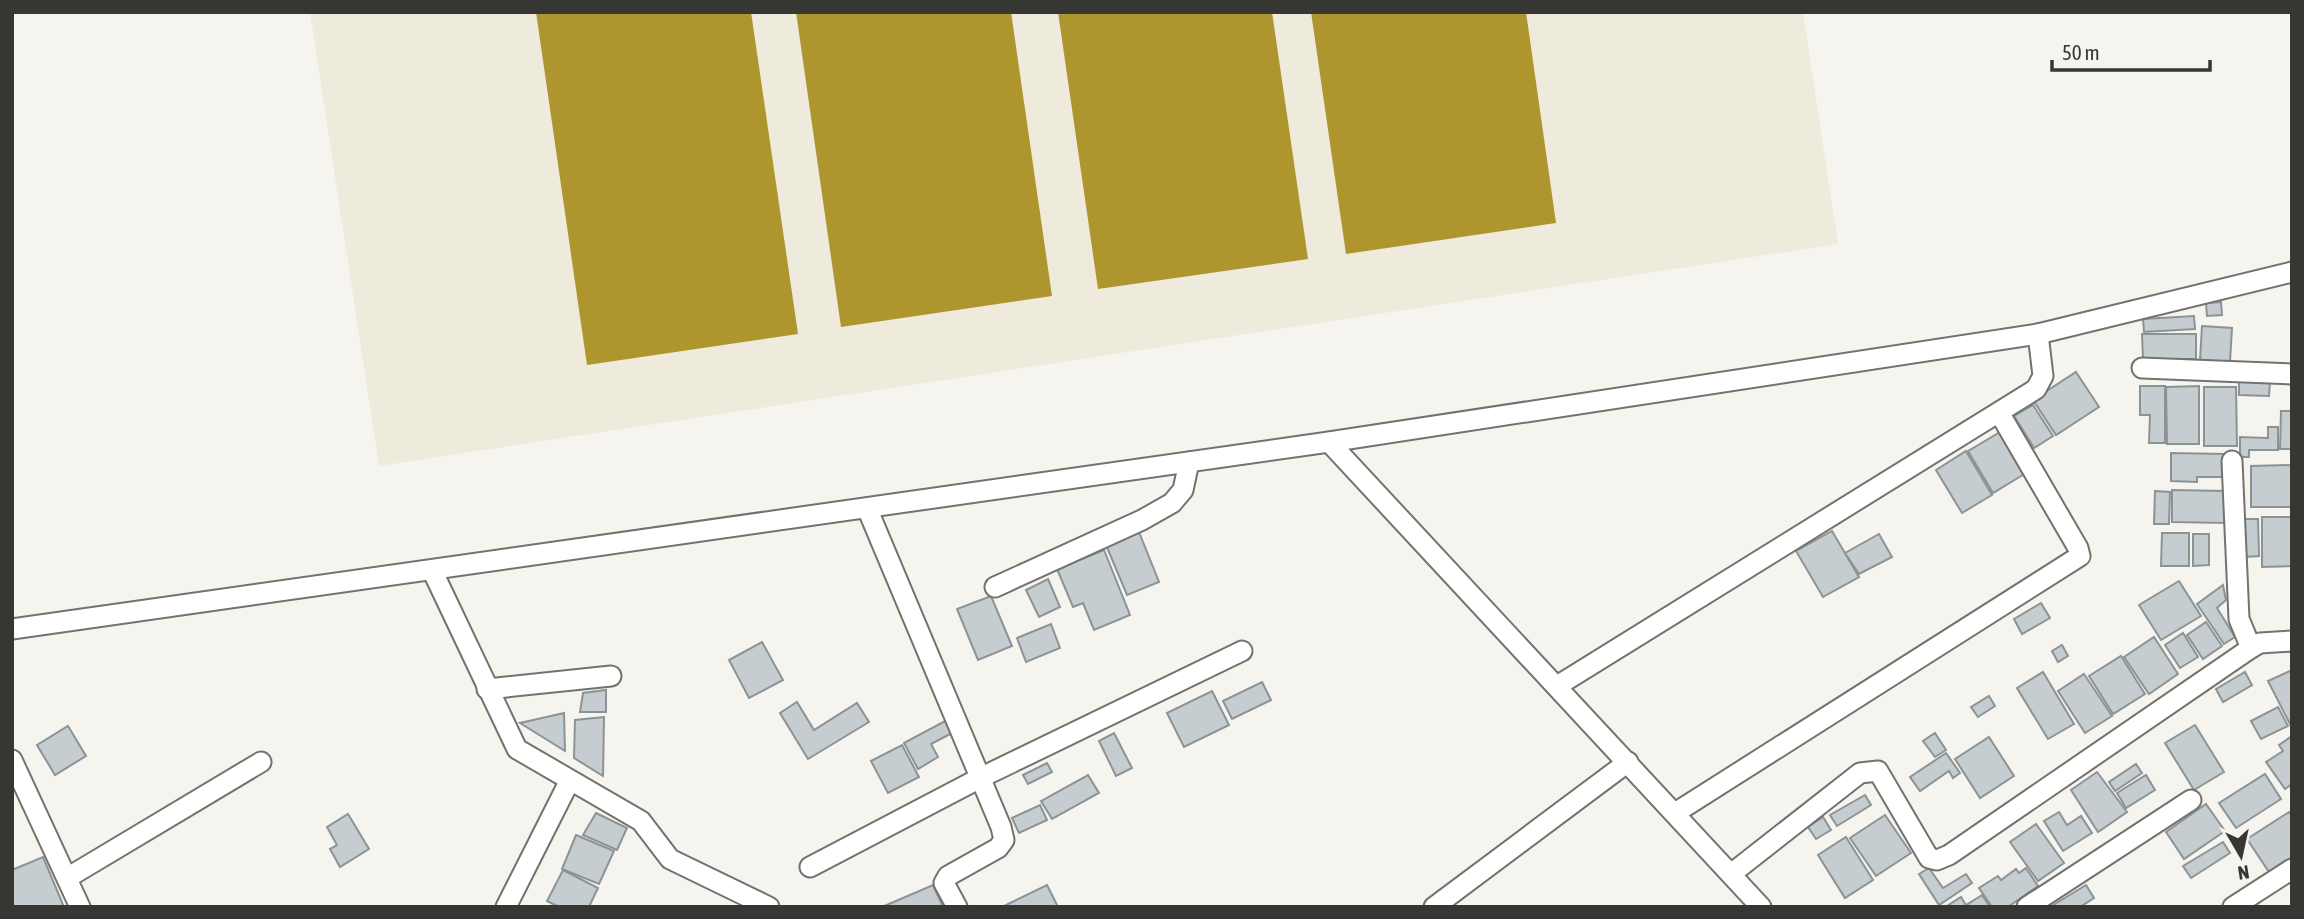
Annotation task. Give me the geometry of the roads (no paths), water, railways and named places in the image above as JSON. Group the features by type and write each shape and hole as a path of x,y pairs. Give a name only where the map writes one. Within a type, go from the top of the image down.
{"street":[{"path":"12,629 1329,442 2038,334 2292,272"},
{"path":"1557,686 2000,414 2036,389 2043,376 2038,334"},
{"path":"2142,368 2292,374"},
{"path":"1675,813 2080,556 2078,548 2000,414"},
{"path":"1329,442 1761,907"},
{"path":"2232,461 2239,619 2251,648"},
{"path":"995,587 1142,520 1172,503 1183,490 1189,462"},
{"path":"867,508 1004,839 998,848 948,876 944,883 957,907"},
{"path":"432,569 517,750 641,821 670,859 769,907"},
{"path":"1731,874 1860,774 1871,771 1878,771 1929,858 1937,860 1949,855 2251,648 2260,643 2292,641"},
{"path":"810,867 980,778 1242,651"},
{"path":"487,689 611,676"},
{"path":"12,760 20,798 80,907"},
{"path":"66,878 261,762"},
{"path":"1434,907 1628,762"},
{"path":"506,907 569,782"},
{"path":"2027,907 2191,800"},
{"path":"2233,907 2292,869"}]}
